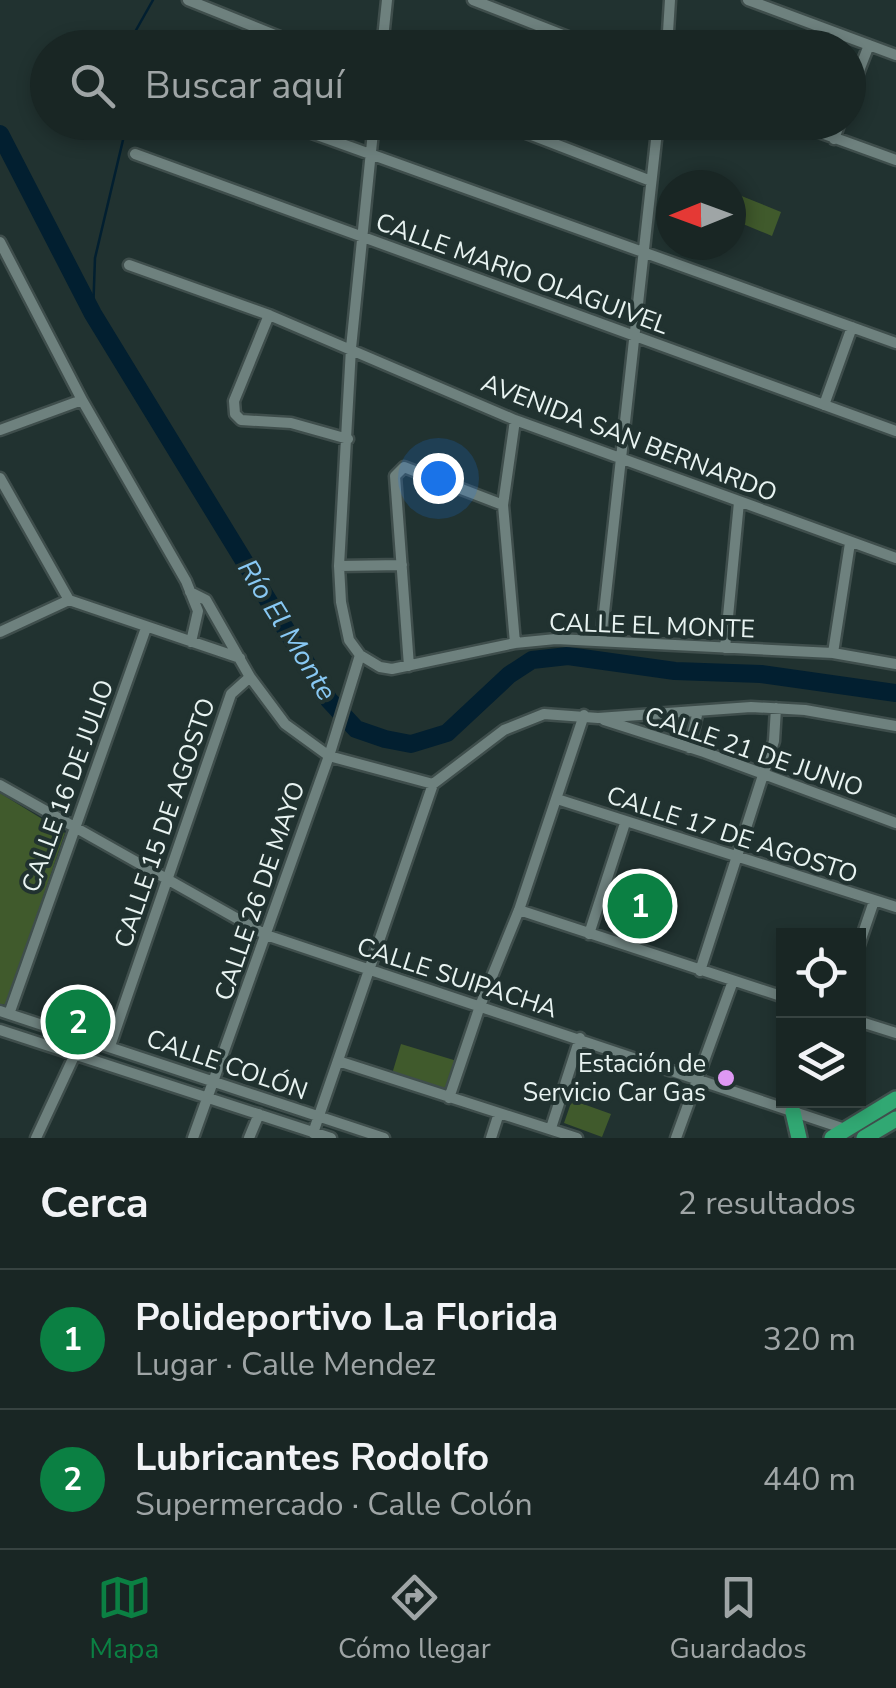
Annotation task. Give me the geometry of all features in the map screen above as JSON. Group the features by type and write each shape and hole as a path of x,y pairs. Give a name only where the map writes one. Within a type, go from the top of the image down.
{"highway":[{"path":"838,1134 896,1099"},
{"path":"793,1112 799,1138"},
{"path":"865,1138 896,1122"}],"street":[{"path":"188,0 262,30"},
{"path":"384,30 386,0"},
{"path":"473,0 550,30"},
{"path":"668,30 670,0"},
{"path":"748,0 829,30"},
{"path":"866,44 896,55"},
{"path":"866,53 869,45"},
{"path":"328,140 896,343"},
{"path":"372,140 351,348 339,566 344,621 360,655 380,667 408,666 395,476 399,469 404,467 503,505"},
{"path":"544,140 651,182"},
{"path":"601,640 656,140"},
{"path":"837,140 896,160"},
{"name":"CALLE MARIO OLAGUIVEL","path":"136,154 896,432"},
{"path":"0,242 82,400 190,592 198,611 192,642"},
{"name":"AVENIDA SAN BERNARDO","path":"129,266 269,315 515,420 896,558"},
{"path":"269,315 234,402 235,414 241,420 291,423 348,439"},
{"path":"824,405 852,327"},
{"path":"0,430 82,400"},
{"path":"515,420 503,505 515,643"},
{"path":"0,478 69,600 240,658"},
{"path":"725,648 739,502"},
{"path":"832,653 850,542"},
{"path":"339,566 402,564"},
{"path":"190,592 206,600 250,678 285,724 328,756 434,784"},
{"path":"0,632 69,600"},
{"name":"CALLE 16 DE JULIO","path":"5,1012 146,628"},
{"name":"CALLE EL MONTE","path":"408,666 515,643 601,640 860,655 896,664"},
{"name":"CALLE 26 DE MAYO","path":"193,1138 360,655"},
{"name":"CALLE 15 DE AGOSTO","path":"110,1046 231,694 250,678"},
{"path":"700,971 774,742 776,708"},
{"path":"314,1132 434,784 504,730 544,714 598,718 776,708 896,726"},
{"path":"689,748 698,711"},
{"path":"450,1098 584,716"},
{"name":"CALLE 21 DE JUNIO","path":"598,718 896,823"},
{"name":"CALLE SUIPACHA","path":"0,785 266,935 793,1112 838,1134"},
{"name":"CALLE 17 DE AGOSTO","path":"557,799 896,907"},
{"path":"590,934 625,823"},
{"path":"865,928 874,901"},
{"path":"519,910 776,994"},
{"path":"676,1138 733,981"},
{"name":"CALLE COLÓN","path":"5,1012 384,1138"},
{"path":"866,1024 896,1033"},
{"name":"CALLE COLÓN","path":"0,1030 330,1138"},
{"path":"36,1138 82,1037"},
{"path":"551,1128 580,1038"},
{"path":"338,1061 577,1138"},
{"path":"491,1138 499,1113"},
{"path":"249,1138 259,1114"},
{"path":"892,1138 896,1122"}],"green space":[{"path":"746,198 781,212 772,236 746,225"},
{"path":"0,793 65,833 6,1005 0,1004"},
{"path":"401,1044 457,1061 447,1091 392,1074"},
{"path":"572,1100 611,1114 602,1137 564,1123"}],"waterway":[{"path":"136,30 153,0"},
{"name":"Río El Monte","path":"0,134 93,314 329,700 356,729 411,744 447,733 509,675 532,660 568,656 675,671 761,674 896,693"},
{"path":"93,314 95,258 123,140"}],"place":[{"name":"Polideportivo La Florida","path":"640,906"},
{"name":"Lubricantes Rodolfo","path":"78,1022"},
{"name":"Estación de Servicio Car Gas","path":"726,1078"}]}
